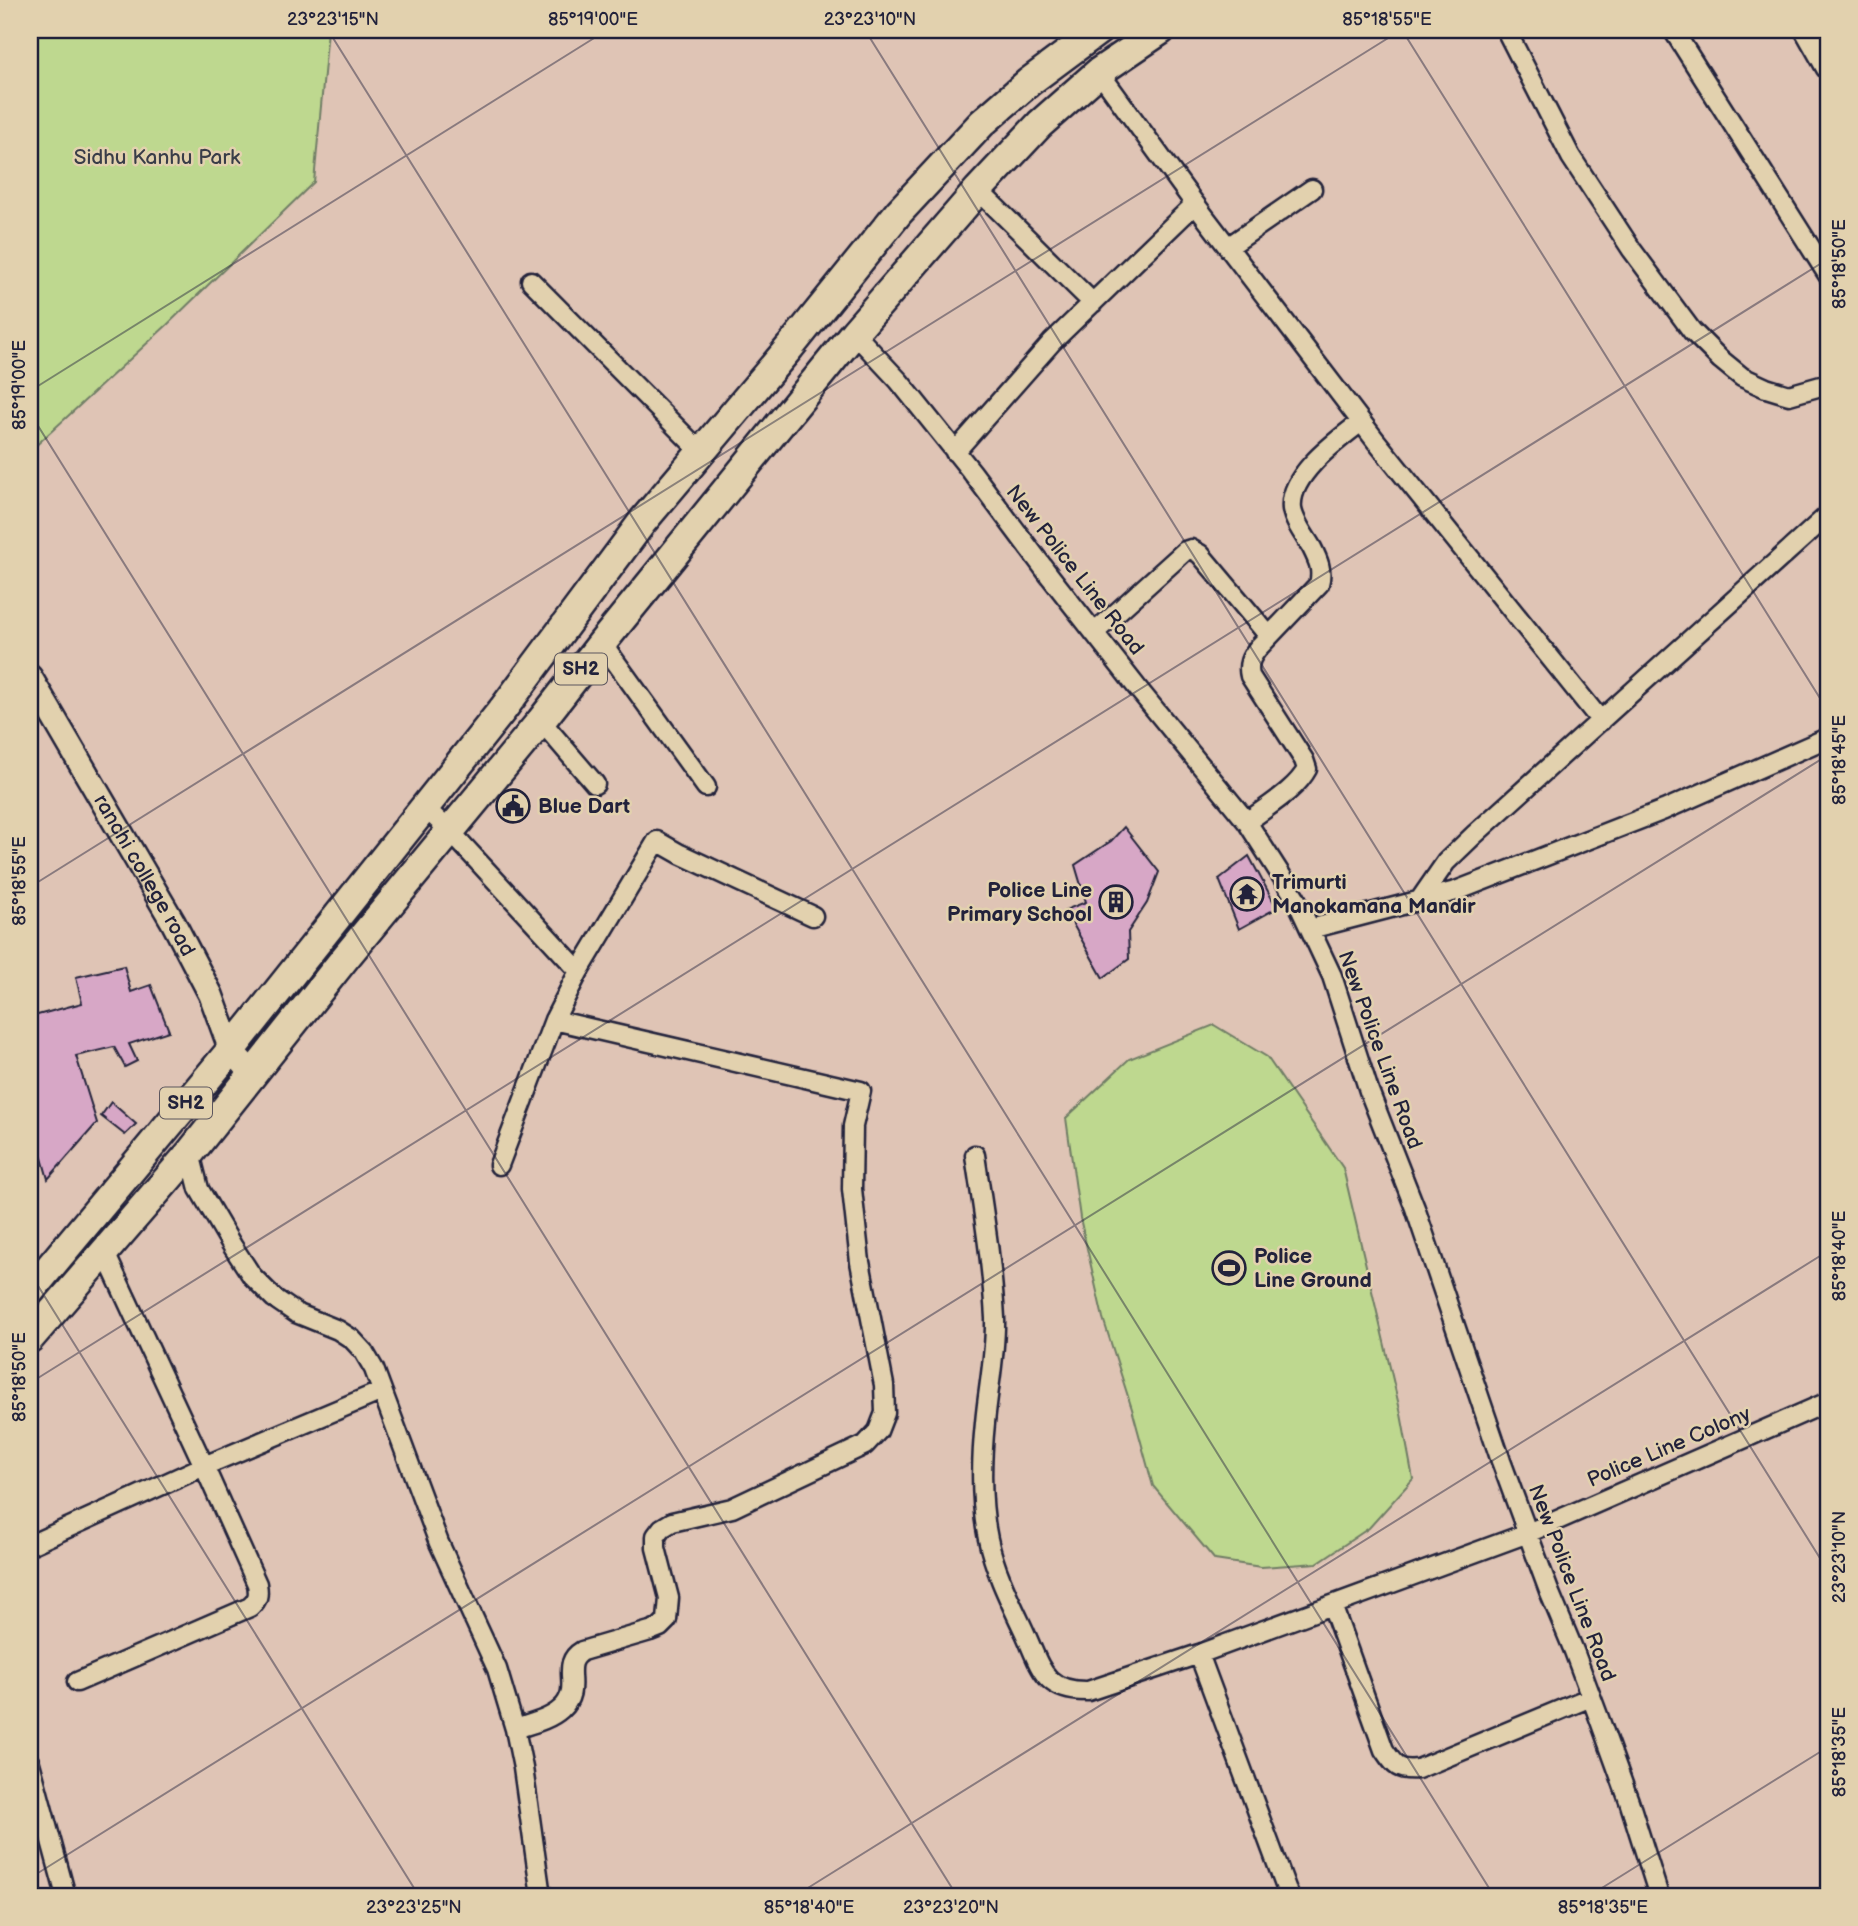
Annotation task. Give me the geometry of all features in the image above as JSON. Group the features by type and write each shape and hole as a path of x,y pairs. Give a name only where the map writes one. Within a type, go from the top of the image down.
{"main road":[{"name":"SH2","path":"30,1291 231,1050 425,808 503,709 643,521 790,347 899,212 982,123 1029,82 1099,30"},
{"name":"SH2","path":"30,1338 190,1153 854,333 978,190 1040,124 1099,72 1161,30"}],"street":[{"path":"1506,30 1571,157 1632,250 1692,331 1742,377 1766,388 1789,395 1828,384"},
{"path":"1673,30 1828,275"},
{"path":"1807,30 1828,67"},
{"path":"1099,72 1195,204 1361,422 1601,721"},
{"path":"1228,247 1312,189"},
{"path":"978,190 1093,303"},
{"path":"955,452 1052,342 1195,204"},
{"path":"531,281 701,452"},
{"name":"New Police Line Road","path":"854,333 899,381 1094,633 1247,822 1295,898 1332,976 1369,1091 1415,1208 1501,1461 1629,1801 1659,1896"},
{"path":"1247,822 1296,785 1307,769 1304,760 1250,676 1248,667 1251,657 1319,584 1322,575 1319,562 1292,509 1294,493 1306,470 1318,456 1361,422"},
{"path":"1419,901 1446,862 1828,515"},
{"path":"1094,633 1185,551 1191,550 1200,554 1269,636"},
{"path":"602,643 706,787"},
{"name":"ranchi college road","path":"30,677 173,922 211,995 231,1050 253,1074"},
{"path":"541,721 595,784"},
{"path":"1310,929 1468,887 1664,810 1828,736"},
{"path":"425,808 450,831 579,971"},
{"path":"499,1165 554,1020 579,971 657,841 813,916"},
{"path":"515,1728 547,1718 560,1710 569,1699 572,1686 571,1661 575,1655 650,1631 667,1620 669,1598 656,1548 656,1536 662,1528 672,1522 732,1508 865,1445 878,1431 885,1413 884,1385 860,1262 852,1189 853,1126 861,1091 554,1020"},
{"path":"190,1153 199,1189 252,1276 274,1298 296,1313 338,1330 352,1339 365,1352 374,1369 439,1544 497,1669 515,1728 523,1768 541,1896"},
{"name":"Police Line Colony","path":"975,1154 995,1320 981,1474 988,1541 1002,1582 1040,1668 1054,1685 1071,1691 1088,1691 1199,1654 1528,1533 1828,1402"},
{"path":"77,1682 250,1607 259,1593 205,1466 105,1253"},
{"path":"30,1545 205,1466 382,1391"},
{"path":"1332,1605 1384,1751 1393,1764 1404,1770 1418,1769 1591,1697"},
{"path":"1199,1654 1289,1896"},
{"path":"30,1763 66,1896"}],"green space":[{"name":"Sidhu Kanhu Park","path":"30,30 328,30 314,182 167,325 30,451"},
{"name":"Police Line Ground","path":"1214,1025 1267,1057 1343,1168 1401,1414 1413,1479 1369,1528 1317,1563 1261,1567 1215,1560 1153,1486 1103,1318 1080,1218 1066,1118 1129,1059"}],"building":[{"name":"Police Line Primary School","path":"1124,827 1159,872 1147,903 1128,932 1129,959 1103,978 1065,910 1086,902 1075,865 1111,841"},
{"name":"Trimurti Manokamana Mandir","path":"1249,856 1277,908 1239,929 1219,879"},
{"path":"124,966 131,992 151,985 169,1031 129,1044 137,1061 125,1067 114,1047 76,1056 97,1123 48,1179 30,1116 30,1017 82,1003 76,977"},
{"path":"111,1102 136,1124 125,1135 101,1116"}],"place":[{"name":"Blue Dart","path":"513,806"},
{"name":"Trimurti Manokamana Mandir","path":"1247,894"},
{"name":"Police Line Primary School","path":"1116,902"},
{"name":"Police Line Ground","path":"1229,1268"}]}
